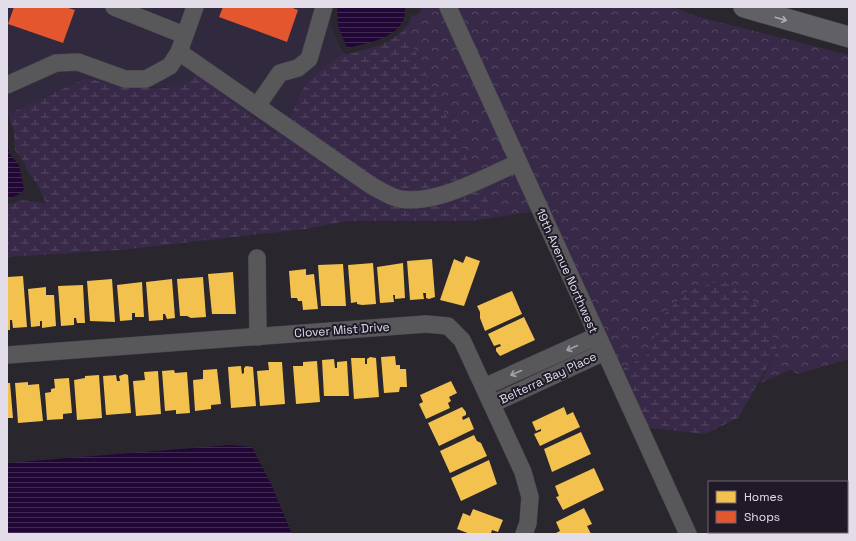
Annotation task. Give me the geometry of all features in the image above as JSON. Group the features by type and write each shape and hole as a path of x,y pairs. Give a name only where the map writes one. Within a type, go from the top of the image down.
{"main road":[{"path":"744,7 849,37"}],"street":[{"path":"114,7 184,35"},
{"path":"7,85 56,63 78,62 125,79 146,79 170,66 179,52 195,7"},
{"path":"256,106 280,73 298,68 309,59 324,7"},
{"name":"19th Avenue Northwest","path":"448,7 688,534"},
{"path":"179,52 372,186 399,199 420,199 443,195 518,162"},
{"path":"257,258 258,337"},
{"name":"Clover Mist Drive","path":"7,355 426,324 448,326 462,340 523,472 530,497 528,523 524,534"},
{"name":"Belterra Bay Place","path":"484,387 597,336"},
{"name":"Belterra Bay Place","path":"492,404 604,352"},
{"path":"547,359 554,375"}],"shaded area":[{"path":"7,7 331,7 331,26 343,53 306,85 289,119 281,130 273,133 196,75 193,80 168,88 124,86 86,78 8,114"},
{"path":"337,7 405,7 405,16 400,26 387,36 379,40 347,48 338,26"},
{"path":"7,129 9,153 19,165 24,189 21,193 7,198"},
{"path":"230,445 252,447 272,486 292,534 7,534 7,463"}],"green space":[{"path":"422,7 439,7 532,212 496,217 404,29 410,22 411,15 413,16 419,14"},
{"path":"456,7 673,7 699,17 849,55 849,359 798,374 790,370 760,383 777,350 768,325 755,302 722,280 688,291 660,318 650,353 621,370"},
{"path":"404,29 496,217 472,221 347,221 305,229 120,250 7,257 7,204 20,200 46,203 24,162 15,150 14,131 8,114 86,78 124,86 168,88 192,80 196,74 274,133 285,125 293,112 302,91 318,72 343,53 348,54 378,46 392,39"},
{"path":"722,280 755,302 768,325 777,350 738,418 705,434 651,428 648,430 621,370 650,353 660,318 688,291"}],"building: Homes":[{"path":"466,256 480,261 464,306 440,300 454,259 463,263"},
{"path":"432,259 435,297 429,299 426,298 426,293 423,293 424,299 410,300 407,261"},
{"path":"373,263 376,304 362,305 357,304 357,302 351,303 348,265"},
{"path":"403,263 405,298 395,299 395,295 393,295 394,302 380,303 377,267"},
{"path":"343,264 346,306 321,306 318,265"},
{"path":"306,269 306,275 314,274 318,309 303,310 302,301 298,301 297,298 291,298 289,271"},
{"path":"233,272 236,314 212,314 208,274"},
{"path":"23,276 27,327 13,328 12,320 10,320 10,330 7,330 7,277"},
{"path":"203,277 206,317 191,318 187,316 180,316 177,279"},
{"path":"112,279 115,322 90,321 87,281"},
{"path":"172,279 175,318 167,319 165,314 163,314 163,320 149,321 146,282"},
{"path":"142,282 144,317 135,317 135,313 132,313 132,320 120,321 117,285"},
{"path":"83,285 85,323 77,323 76,318 74,318 74,325 61,326 58,286"},
{"path":"46,287 46,295 54,295 56,326 42,328 42,321 40,321 40,326 31,327 28,289"},
{"path":"512,291 522,314 485,331 477,306"},
{"path":"524,317 535,340 500,356 496,351 496,348 501,346 500,344 494,346 488,334"},
{"path":"395,356 396,365 400,365 400,369 406,369 407,387 400,387 399,392 384,393 381,357"},
{"path":"370,357 376,358 379,397 354,399 351,358 365,358 365,364 367,364 367,359"},
{"path":"334,359 335,368 337,368 337,362 347,361 349,396 324,396 322,360"},
{"path":"317,361 320,402 296,404 293,366 303,366 303,362"},
{"path":"268,362 282,362 285,404 260,406 257,371 269,370"},
{"path":"241,366 242,374 244,373 244,368 246,366 253,367 256,406 231,408 228,367"},
{"path":"217,369 221,404 211,405 211,409 195,411 193,380 203,379 203,370"},
{"path":"174,370 175,373 187,372 190,413 176,414 176,410 165,411 162,371"},
{"path":"158,371 161,414 136,416 133,381 145,380 144,372"},
{"path":"125,374 128,375 131,413 106,415 103,376 116,375 117,381 120,381 119,376"},
{"path":"99,375 102,418 77,420 74,380 85,378 85,376"},
{"path":"69,378 72,413 63,414 63,419 47,420 45,393 51,392 51,389 55,388 54,379"},
{"path":"451,381 457,393 449,397 451,401 448,403 450,408 426,419 419,404 423,402 420,395"},
{"path":"28,382 28,385 39,384 43,421 18,423 15,383"},
{"path":"7,383 10,383 13,418 7,418"},
{"path":"462,407 466,412 466,415 462,417 463,420 469,417 474,429 439,446 428,423"},
{"path":"564,407 567,415 573,412 580,427 540,446 534,434 541,431 541,429 536,431 532,422"},
{"path":"581,432 591,454 552,472 544,449"},
{"path":"474,435 477,441 481,443 487,456 450,473 440,451"},
{"path":"489,460 497,484 461,501 451,478"},
{"path":"594,468 604,490 563,510 556,497 559,496 555,486"},
{"path":"584,508 592,524 587,526 591,534 554,534 560,531 556,522"},
{"path":"473,509 503,520 498,532 492,530 491,533 494,534 470,534 457,529 463,513 470,516"}],"building: Shops":[{"path":"14,7 65,7 75,10 63,43 8,24"},
{"path":"223,7 290,7 298,10 287,42 219,17"}]}
